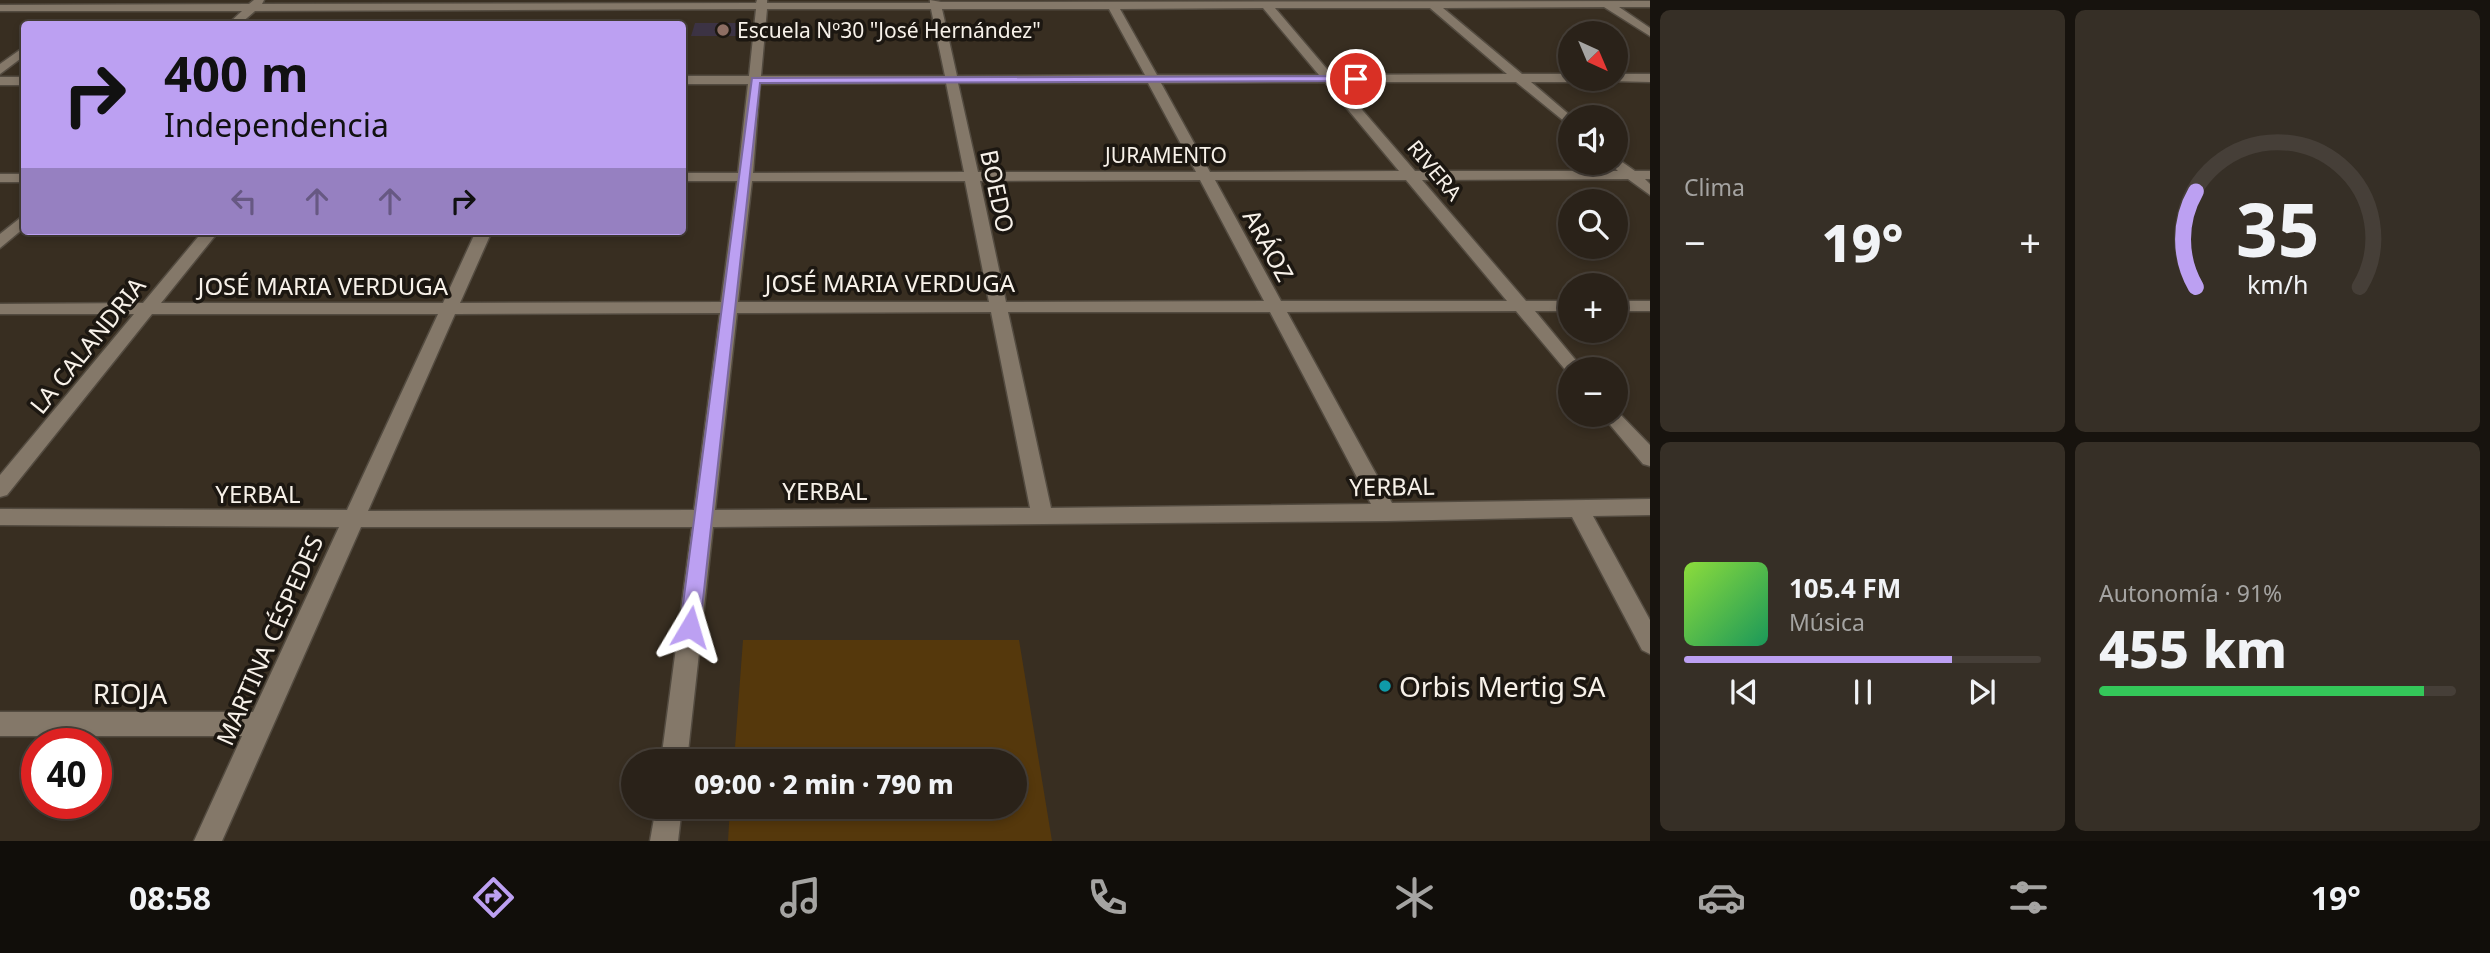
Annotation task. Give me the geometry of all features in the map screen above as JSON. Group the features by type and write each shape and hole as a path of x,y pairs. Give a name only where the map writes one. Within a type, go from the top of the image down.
{"street":[{"name":"RIVERA","path":"1264,2 1564,357"},
{"path":"1431,2 1558,111"},
{"path":"1604,2 1650,33"},
{"path":"0,8 90,4 257,3 386,8 585,9 936,3 1650,4"},
{"path":"237,21 257,3"},
{"name":"BOEDO","path":"936,3 1042,516"},
{"name":"ARÁOZ","path":"1111,3 1387,513"},
{"path":"69,19 90,4"},
{"path":"675,749 745,177 761,4"},
{"path":"0,69 21,53"},
{"path":"686,80 1558,78"},
{"path":"1628,78 1650,78"},
{"path":"0,81 21,81"},
{"path":"1628,172 1650,191"},
{"name":"JURAMENTO","path":"686,177 1650,175"},
{"path":"0,178 21,178"},
{"path":"0,243 21,223"},
{"name":"LA CALANDRIA","path":"0,489 208,235"},
{"name":"MARTINA CÉSPEDES","path":"208,841 482,235"},
{"name":"JOSÉ MARIA VERDUGA","path":"0,309 1558,306"},
{"path":"1628,306 1650,306"},
{"path":"1622,427 1650,459"},
{"name":"YERBAL","path":"0,517 351,520 1042,516 1387,513 1650,507"},
{"path":"1578,509 1650,643"},
{"name":"RIOJA","path":"0,724 261,724"},
{"path":"664,841 667,819"}],"shaded area":[{"name":"Escuela Nº30 \"José Hernández\"","path":"695,23 754,23 752,36 691,36"},
{"path":"743,640 1019,640 1052,841 728,841 729,819 1027,819 1027,749 735,749"}],"place":[{"name":"Escuela Nº30 \"José Hernández\"","path":"723,30"},
{"name":"Orbis Mertig SA","path":"1385,686"}],"route":[{"path":"690,627 755,80 1356,79"}]}
